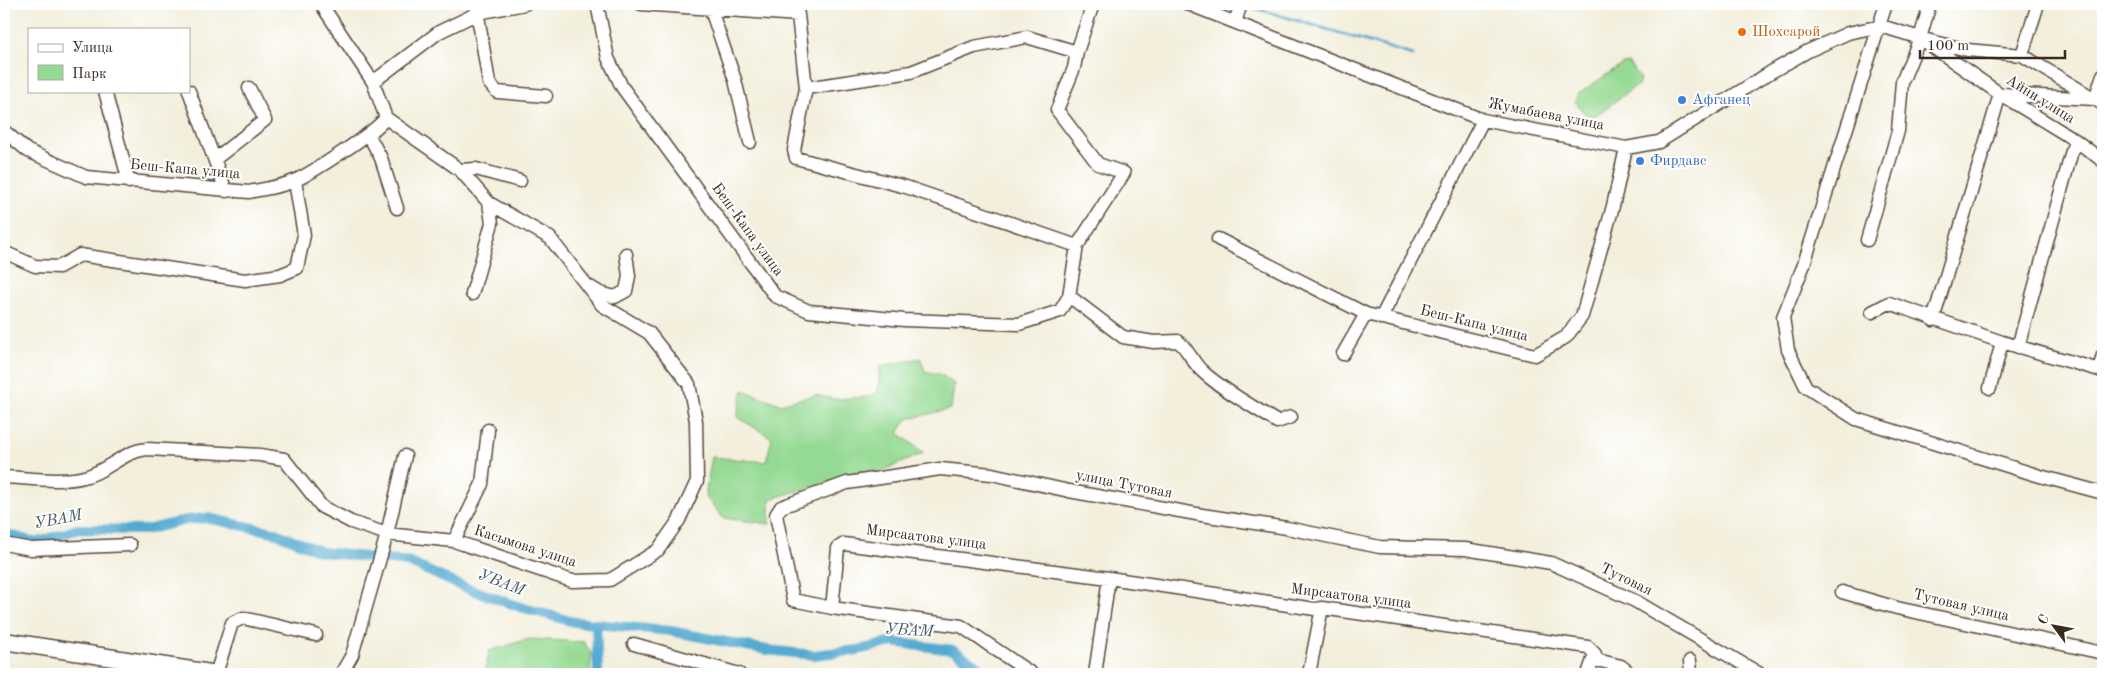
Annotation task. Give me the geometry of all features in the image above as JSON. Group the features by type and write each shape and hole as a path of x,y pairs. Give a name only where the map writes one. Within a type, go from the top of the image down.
{"main road":[{"path":"4,641 135,668 217,674"}],"street":[{"path":"321,4 373,82 386,118"},
{"path":"373,82 439,32 477,8 525,4"},
{"name":"Беш-Капа улица","path":"597,4 608,58 622,87 775,296 809,311 904,320 1019,324 1060,311 1069,296"},
{"path":"641,4 688,5 711,10 797,9 806,88 794,150 796,158 906,187 1078,246"},
{"path":"1093,4 1077,52 1074,68 1057,110 1098,164 1124,173 1078,246 1069,296 1123,337 1154,342 1178,341 1187,349 1201,371 1235,394 1277,422 1291,417"},
{"name":"Жумабаева улица","path":"1188,4 1482,120 1626,148 1659,142 1808,51 1848,33 1885,27"},
{"path":"1886,4 1885,27 1803,267 1783,317 1788,350 1806,388 1856,419 2040,476 2103,493"},
{"path":"1868,240 1898,131 1902,82 1915,36 1930,4"},
{"path":"2022,56 2038,4"},
{"path":"1235,22 1241,6"},
{"path":"477,8 489,83 497,92 546,96"},
{"path":"711,10 735,80 750,142"},
{"path":"1885,27 1967,50 2022,56 2099,102"},
{"name":"Айни улица","path":"1915,36 2000,94 2075,140 2103,161"},
{"path":"806,88 910,72 974,47 1027,37 1077,52"},
{"path":"2099,102 2103,75"},
{"path":"215,159 266,120 249,88"},
{"path":"105,92 129,182"},
{"path":"188,92 226,191"},
{"path":"1934,320 2000,94 2099,102"},
{"name":"Беш-Капа улица","path":"4,131 28,152 86,176 129,182 249,192 295,181 368,134 386,118"},
{"name":"Касымова улица","path":"4,477 72,479 86,477 136,450 147,449 276,458 284,459 292,466 322,507 385,537 454,541 572,581 610,580 658,550 679,520 697,481 696,421 689,384 649,333 602,305 550,238 489,203 460,170 386,118"},
{"path":"1381,318 1482,120"},
{"path":"368,134 381,158 397,208"},
{"path":"2018,347 2075,140"},
{"name":"Беш-Капа улица","path":"1218,238 1366,314 1535,355 1566,337 1582,316 1613,206 1626,148"},
{"path":"460,170 476,169 520,181"},
{"path":"4,252 34,266 59,266 80,255 245,280 280,276 297,268 304,235 295,181"},
{"path":"472,294 492,223 489,203"},
{"path":"582,281 600,294 615,297 626,291 629,276 626,254"},
{"path":"1872,312 1889,303 2002,342 2101,370 2103,355"},
{"path":"1343,354 1366,314"},
{"path":"1990,388 2002,342"},
{"path":"454,541 482,484 488,430"},
{"path":"341,674 352,655 385,537 405,456"},
{"name":"улица Тутовая","path":"832,608 793,600 776,520 776,515 781,507 847,483 940,469 992,474 1069,491 1202,516 1287,528 1380,547 1465,549"},
{"path":"4,544 31,549 130,545"},
{"name":"Мирсаатова улица","path":"832,608 838,548 844,544 1109,578 1315,609 1322,608 1591,653 1621,666 1631,674"},
{"name":"Тутовая","path":"1465,549 1551,563 1635,601 1760,674"},
{"path":"1095,674 1109,578"},
{"name":"Тутовая улица","path":"1842,592 1897,608 2103,653"},
{"path":"832,608 961,626 1032,674"},
{"path":"1309,674 1322,608"},
{"path":"217,674 232,623 244,618 316,635"},
{"path":"634,644 739,674"},
{"path":"1588,674 1591,653"},
{"path":"1690,661 1691,674"}],"green space":[{"path":"1628,63 1640,77 1639,84 1595,116 1585,114 1575,101 1577,95 1622,64"},
{"path":"920,358 925,371 942,375 954,384 951,409 907,419 898,433 924,453 884,470 821,484 770,499 770,524 723,518 705,496 712,457 766,462 772,438 737,417 743,390 780,404 815,395 834,399 869,397 878,392 880,367"},
{"path":"529,639 584,642 591,653 590,674 485,674 489,651"}],"waterway":[{"path":"1248,4 1255,8 1413,55"},
{"name":"УВАМ","path":"4,533 36,543 78,529 146,530 186,520 207,518 273,532 322,552 408,562 464,587 520,607 574,622 671,631 767,650 814,655 858,650 892,642 953,650 990,674"},
{"path":"596,624 598,674"}],"place":[{"name":"Шохсарой","path":"1742,32"},
{"name":"Афганец","path":"1682,100"},
{"name":"Фирдавс","path":"1640,161"}]}
